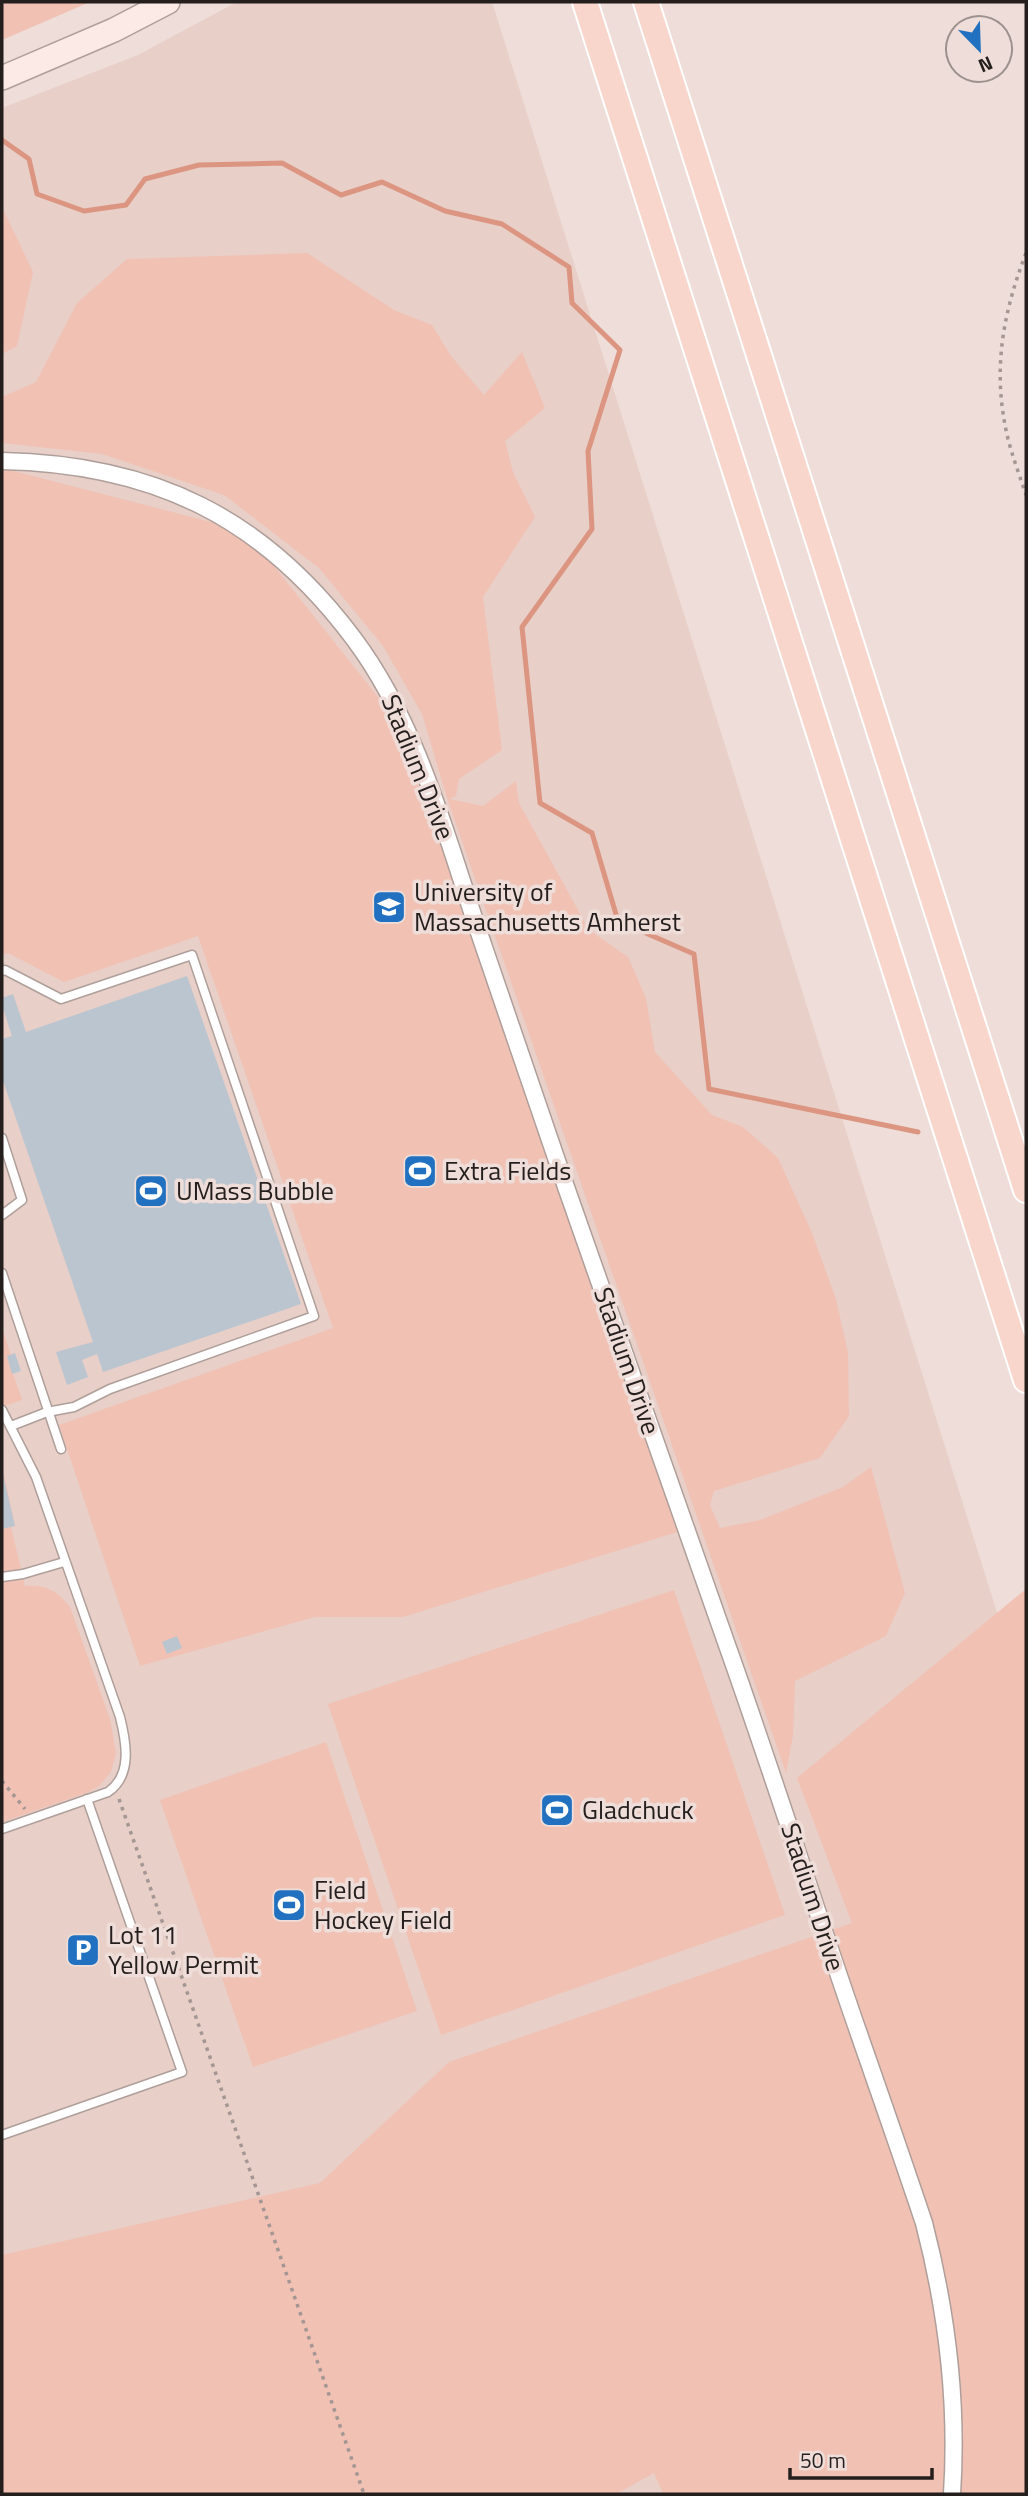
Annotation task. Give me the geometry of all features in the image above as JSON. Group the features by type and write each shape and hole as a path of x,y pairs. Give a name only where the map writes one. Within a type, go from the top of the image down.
{"main road":[{"path":"2,78 114,30 168,2"},
{"path":"584,2 1026,1380"},
{"path":"646,2 1026,1190"}],"street":[{"name":"Stadium Drive","path":"2,461 78,468 140,481 188,497 247,531 294,570 333,612 373,666 400,715 444,828 600,1286 753,1719 924,2223 941,2298 949,2354 954,2438 953,2494"}],"lane":[{"path":"2,971 5,970 61,999 192,955 314,1316 110,1389 74,1407 47,1412 11,1426"},
{"path":"2,1138 22,1200 2,1215"},
{"path":"2,1273 61,1449"},
{"path":"2,1410 36,1477 116,1704 125,1739 125,1766 115,1787 87,1800 2,1829"},
{"path":"2,1577 64,1562"},
{"path":"2,2135 182,2072 87,1800"}],"path":[{"path":"1026,253 1010,297 1001,344 1000,391 1008,439 1026,495"},
{"path":"2,1781 31,1819"},
{"path":"115,1787 365,2494"}],"shaded area":[{"path":"2,2 90,2 2,40"},
{"name":"University of Massachusetts Amherst","path":"237,2 492,2 1026,1705 1019,2494 2,2494 2,108 138,55"},
{"path":"2,207 33,272 17,346 2,354"},
{"path":"307,253 394,310 432,325 451,356 484,395 522,352 545,408 505,441 513,472 535,517 483,597 502,750 459,779 456,796 449,799 483,806 516,781 519,803 589,930 628,957 646,998 655,1052 712,1115 743,1127 778,1158 812,1233 836,1299 848,1353 849,1416 820,1458 714,1491 710,1505 720,1528 760,1520 843,1487 871,1467 905,1593 886,1636 795,1681 793,1735 786,1773 447,798 422,714 383,646 319,568 224,495 102,454 2,443 2,397 36,382 77,303 127,259"},
{"name":"Extra Fields","path":"2,468 246,531 409,736 687,1529 403,1617 315,1617 140,1666 59,1425 333,1328 198,936 64,982 8,953 2,955"},
{"path":"2,1328 11,1355 7,1356 22,1400 2,1407"},
{"path":"2,1465 15,1526 11,1527 25,1586 50,1589 70,1607 110,1719 116,1753 111,1772 99,1786 89,1792 2,1822"},
{"path":"1026,1589 1026,2494 663,2494 654,2473 616,2494 2,2494 2,2255 320,2183 449,2062 852,1923 797,1778"},
{"name":"Gladchuck","path":"674,1590 785,1915 441,2035 328,1704"},
{"name":"Field Hockey Field","path":"326,1742 417,2011 253,2067 160,1800"}],"building":[{"name":"UMass Bubble","path":"187,976 301,1304 103,1372 97,1354 82,1360 88,1377 67,1385 56,1352 93,1342 2,1078 2,1039 12,1036 2,998 13,994 26,1032"},
{"path":"15,1353 21,1371 12,1374 7,1356"},
{"path":"2,1470 15,1526 2,1529"},
{"path":"177,1636 182,1648 167,1654 162,1642"}],"waterway":[{"path":"2,140 29,159 37,194 84,211 126,205 145,179 199,165 282,163 341,195 382,182 445,211 502,224 569,267 572,303 620,350 588,451 592,529 522,627 540,803 592,833 618,921 694,954 709,1089 918,1132"}],"place":[{"name":"University of Massachusetts Amherst","path":"389,907"},
{"name":"Extra Fields","path":"420,1171"},
{"name":"UMass Bubble","path":"151,1191"},
{"name":"Gladchuck","path":"557,1810"},
{"name":"Field Hockey Field","path":"289,1905"},
{"name":"Lot 11 Yellow Permit","path":"83,1950"}]}
